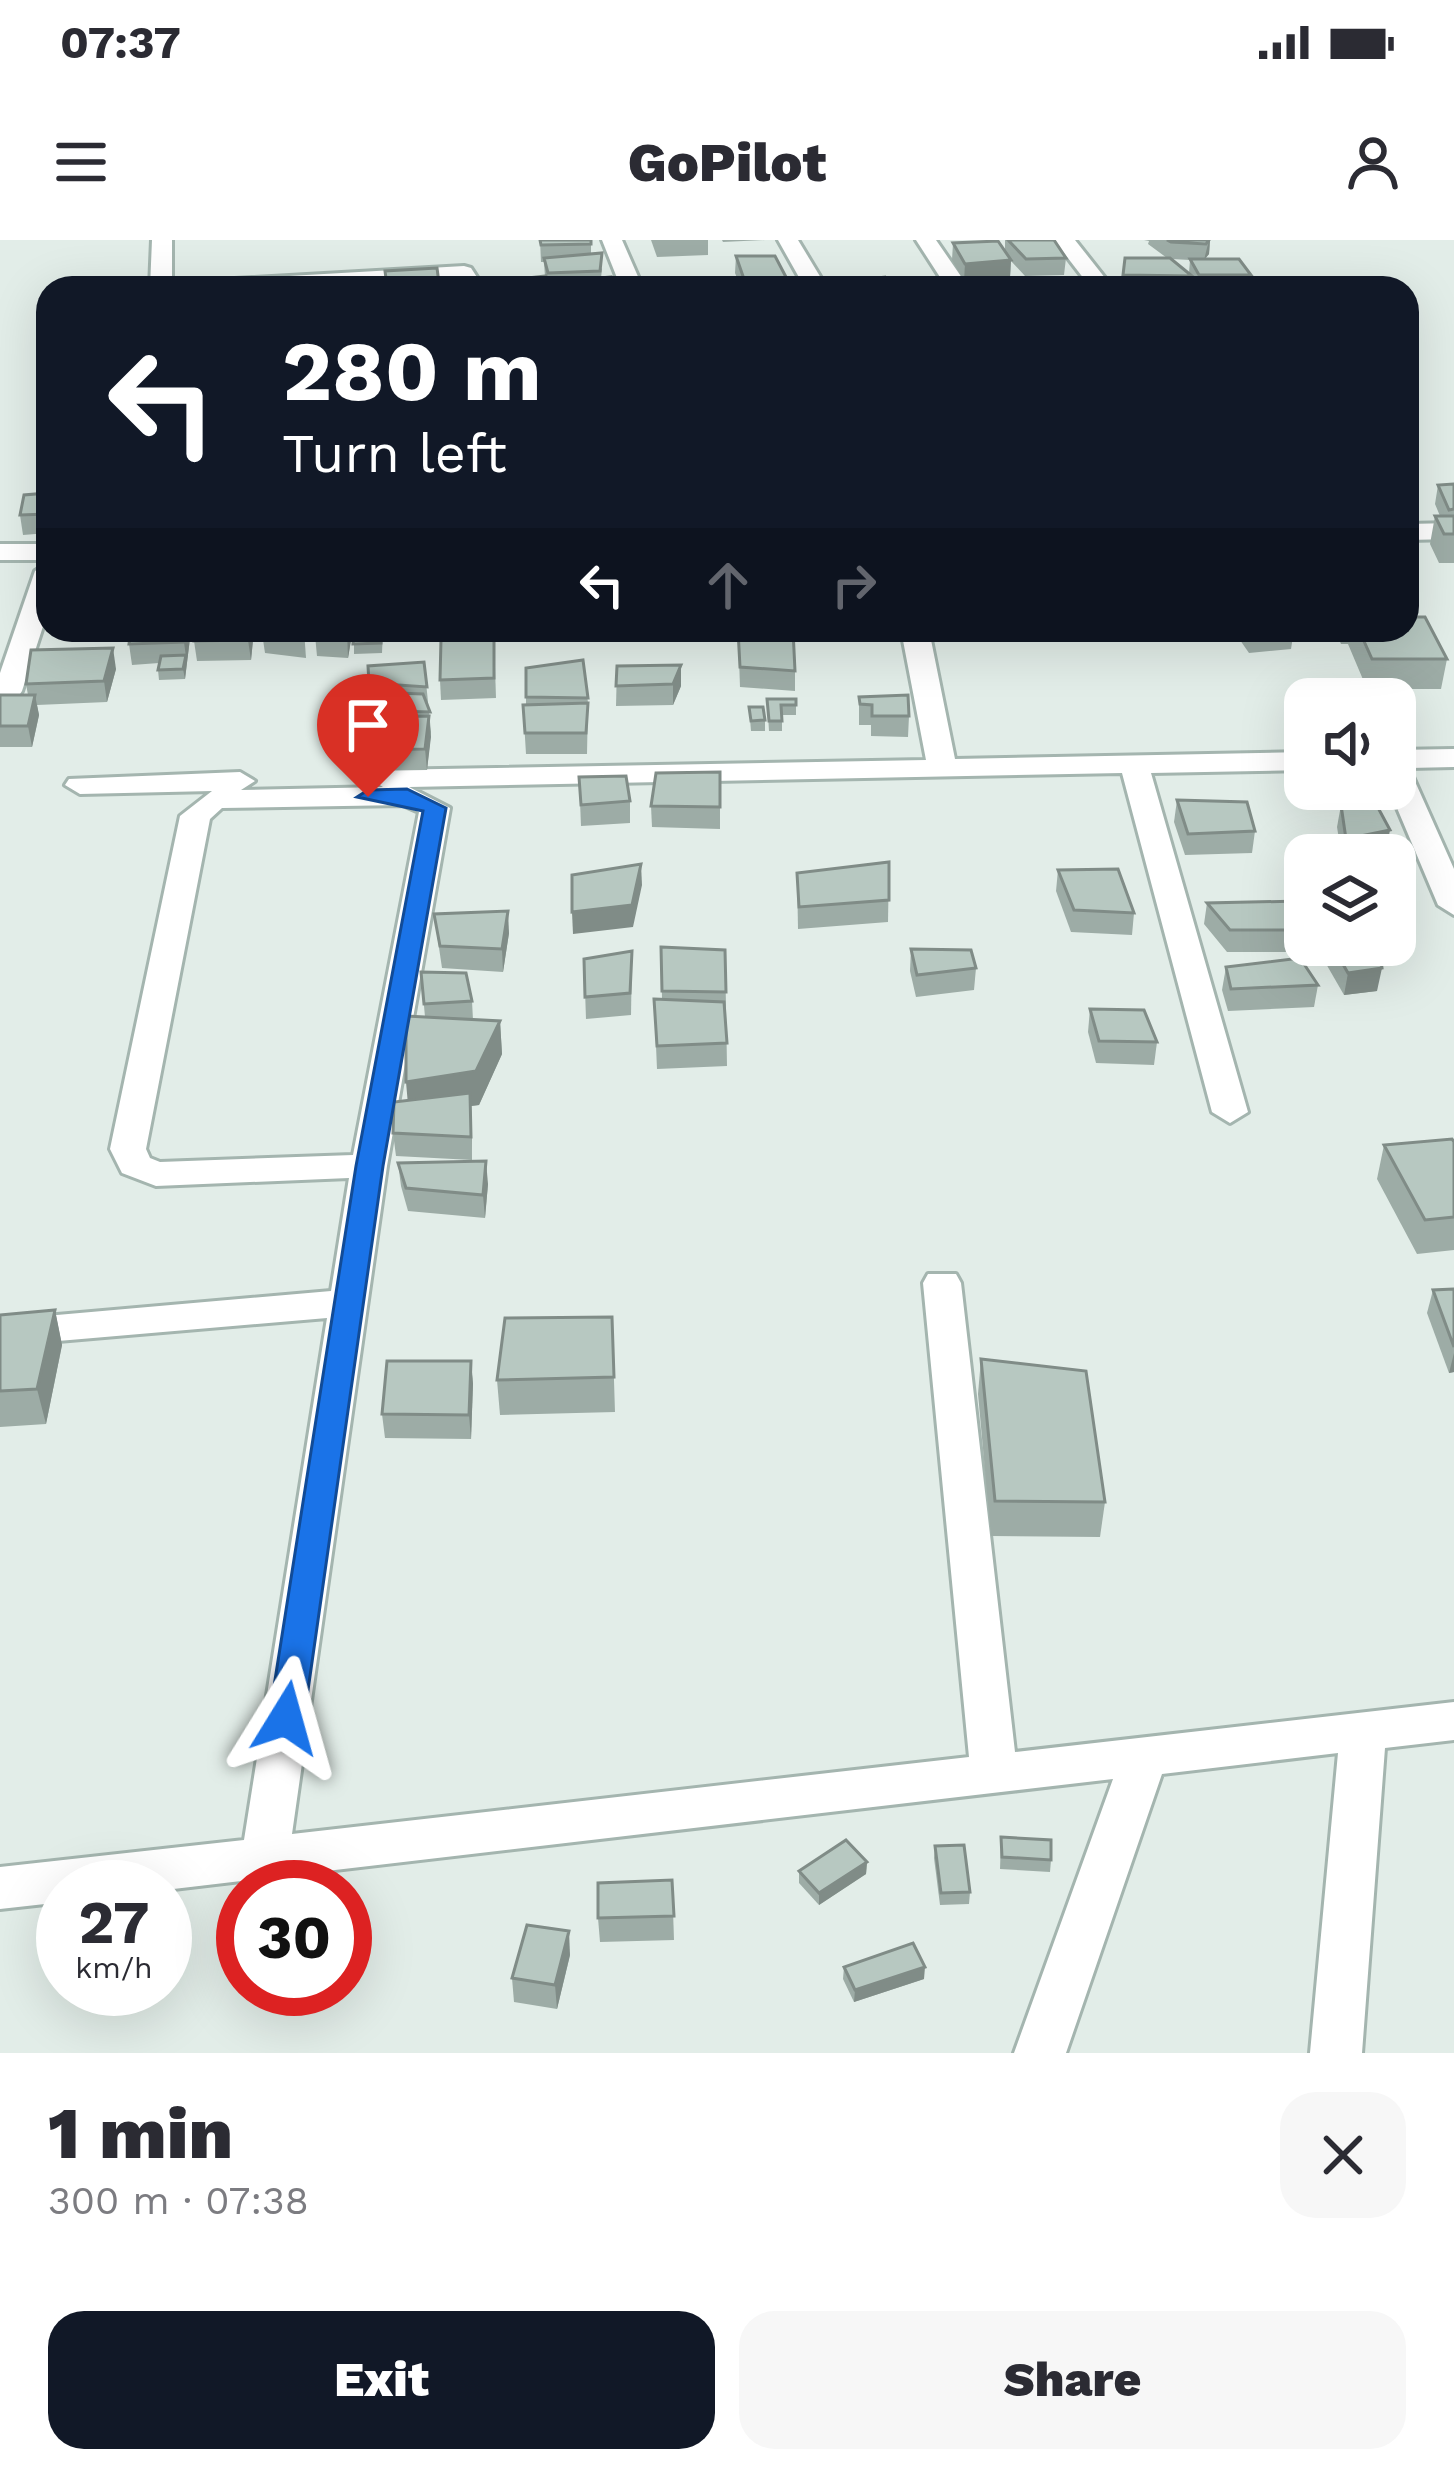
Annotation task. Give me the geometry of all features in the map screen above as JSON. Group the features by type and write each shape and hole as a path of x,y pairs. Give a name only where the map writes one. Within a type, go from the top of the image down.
{"street":[{"path":"161,240 161,276"},
{"path":"611,240 627,276"},
{"path":"788,240 808,276"},
{"path":"926,240 950,276"},
{"path":"1064,240 1092,276"},
{"path":"394,276 464,272 466,276"},
{"path":"1419,532 1454,531"},
{"path":"0,553 36,552"},
{"path":"8,691 36,607"},
{"path":"916,642 942,767"},
{"path":"1416,762 1454,758"},
{"path":"80,785 1284,760"},
{"path":"1134,764 1230,1112"},
{"path":"265,1857 369,1166 435,808 407,796 214,799 194,816 128,1149 135,1165 156,1174 369,1166"},
{"path":"1414,810 1454,905"},
{"path":"942,1283 994,1775"},
{"path":"0,1333 349,1304"},
{"path":"0,1888 1454,1720"},
{"path":"1336,2053 1363,1732"},
{"path":"1040,2053 1144,1758"}],"building":[{"path":"540,240 591,240 591,244 541,245"},
{"path":"1008,240 1054,240 1066,258 1026,259"},
{"path":"1167,240 1209,240 1206,244"},
{"path":"998,241 1011,260 965,264 953,243"},
{"path":"602,253 600,271 548,273 544,258"},
{"path":"736,256 775,256 785,276 743,276"},
{"path":"1125,258 1170,258 1192,276 1123,275"},
{"path":"1190,259 1239,259 1251,275 1199,275"},
{"path":"437,268 438,276 386,276 385,271"},
{"path":"1454,484 1454,509 1449,510 1438,485"},
{"path":"36,494 36,514 20,515 24,495"},
{"path":"1435,516 1454,516 1454,534 1444,534"},
{"path":"1419,617 1425,617 1447,659 1372,659 1364,642 1419,642"},
{"path":"441,642 494,642 494,678 440,680"},
{"path":"739,642 794,642 795,671 740,667"},
{"path":"113,648 104,681 26,684 31,650"},
{"path":"186,655 183,669 158,670 161,656"},
{"path":"583,660 588,698 526,697 526,668"},
{"path":"424,662 427,687 369,683 368,666"},
{"path":"681,665 673,684 616,686 617,666"},
{"path":"367,692 423,694 430,712 360,710"},
{"path":"0,695 35,695 28,726 0,726"},
{"path":"908,695 909,716 872,716 872,705 860,704 859,697"},
{"path":"767,699 796,699 796,705 781,705 782,721 769,721"},
{"path":"588,703 586,733 525,733 523,705"},
{"path":"749,707 763,707 765,720 751,721"},
{"path":"429,716 425,749 360,750 362,733 382,733 384,717"},
{"path":"720,772 720,807 651,806 656,773"},
{"path":"626,776 630,801 581,805 579,777"},
{"path":"1177,800 1247,802 1255,831 1188,834"},
{"path":"1342,810 1379,810 1390,830 1370,834 1345,834"},
{"path":"889,862 889,900 799,907 797,873"},
{"path":"641,864 632,905 572,912 572,875"},
{"path":"1118,869 1134,913 1074,910 1058,870"},
{"path":"1284,901 1284,930 1230,930 1207,903"},
{"path":"508,911 502,949 440,946 434,914"},
{"path":"661,947 725,950 726,992 662,991"},
{"path":"911,949 971,950 976,968 917,975"},
{"path":"632,951 630,993 585,997 584,959"},
{"path":"1284,960 1284,966 1305,966 1318,985 1231,989 1226,967"},
{"path":"1344,966 1382,966 1382,968 1348,973"},
{"path":"421,972 466,973 472,1001 424,1004"},
{"path":"654,999 724,1002 727,1043 657,1046"},
{"path":"1090,1009 1144,1010 1157,1042 1099,1041"},
{"path":"406,1016 500,1021 476,1071 406,1082"},
{"path":"470,1093 471,1137 393,1133 394,1102"},
{"path":"1452,1139 1454,1217 1425,1220 1384,1145"},
{"path":"486,1161 483,1195 406,1188 398,1163"},
{"path":"1454,1289 1454,1347 1433,1290"},
{"path":"55,1310 37,1389 0,1391 0,1315"},
{"path":"612,1317 614,1377 497,1380 505,1318"},
{"path":"981,1359 1086,1371 1105,1502 995,1501"},
{"path":"387,1361 471,1361 469,1415 382,1414"},
{"path":"1001,1837 1051,1840 1051,1860 1002,1857"},
{"path":"846,1840 867,1862 819,1893 799,1871"},
{"path":"964,1845 970,1892 941,1893 935,1846"},
{"path":"672,1880 674,1916 598,1918 598,1883"},
{"path":"527,1925 569,1931 555,1985 512,1978"},
{"path":"913,1943 925,1967 855,1990 844,1967"}],"route":[{"path":"286,1718 369,1166 435,808 407,796 368,797"}]}
